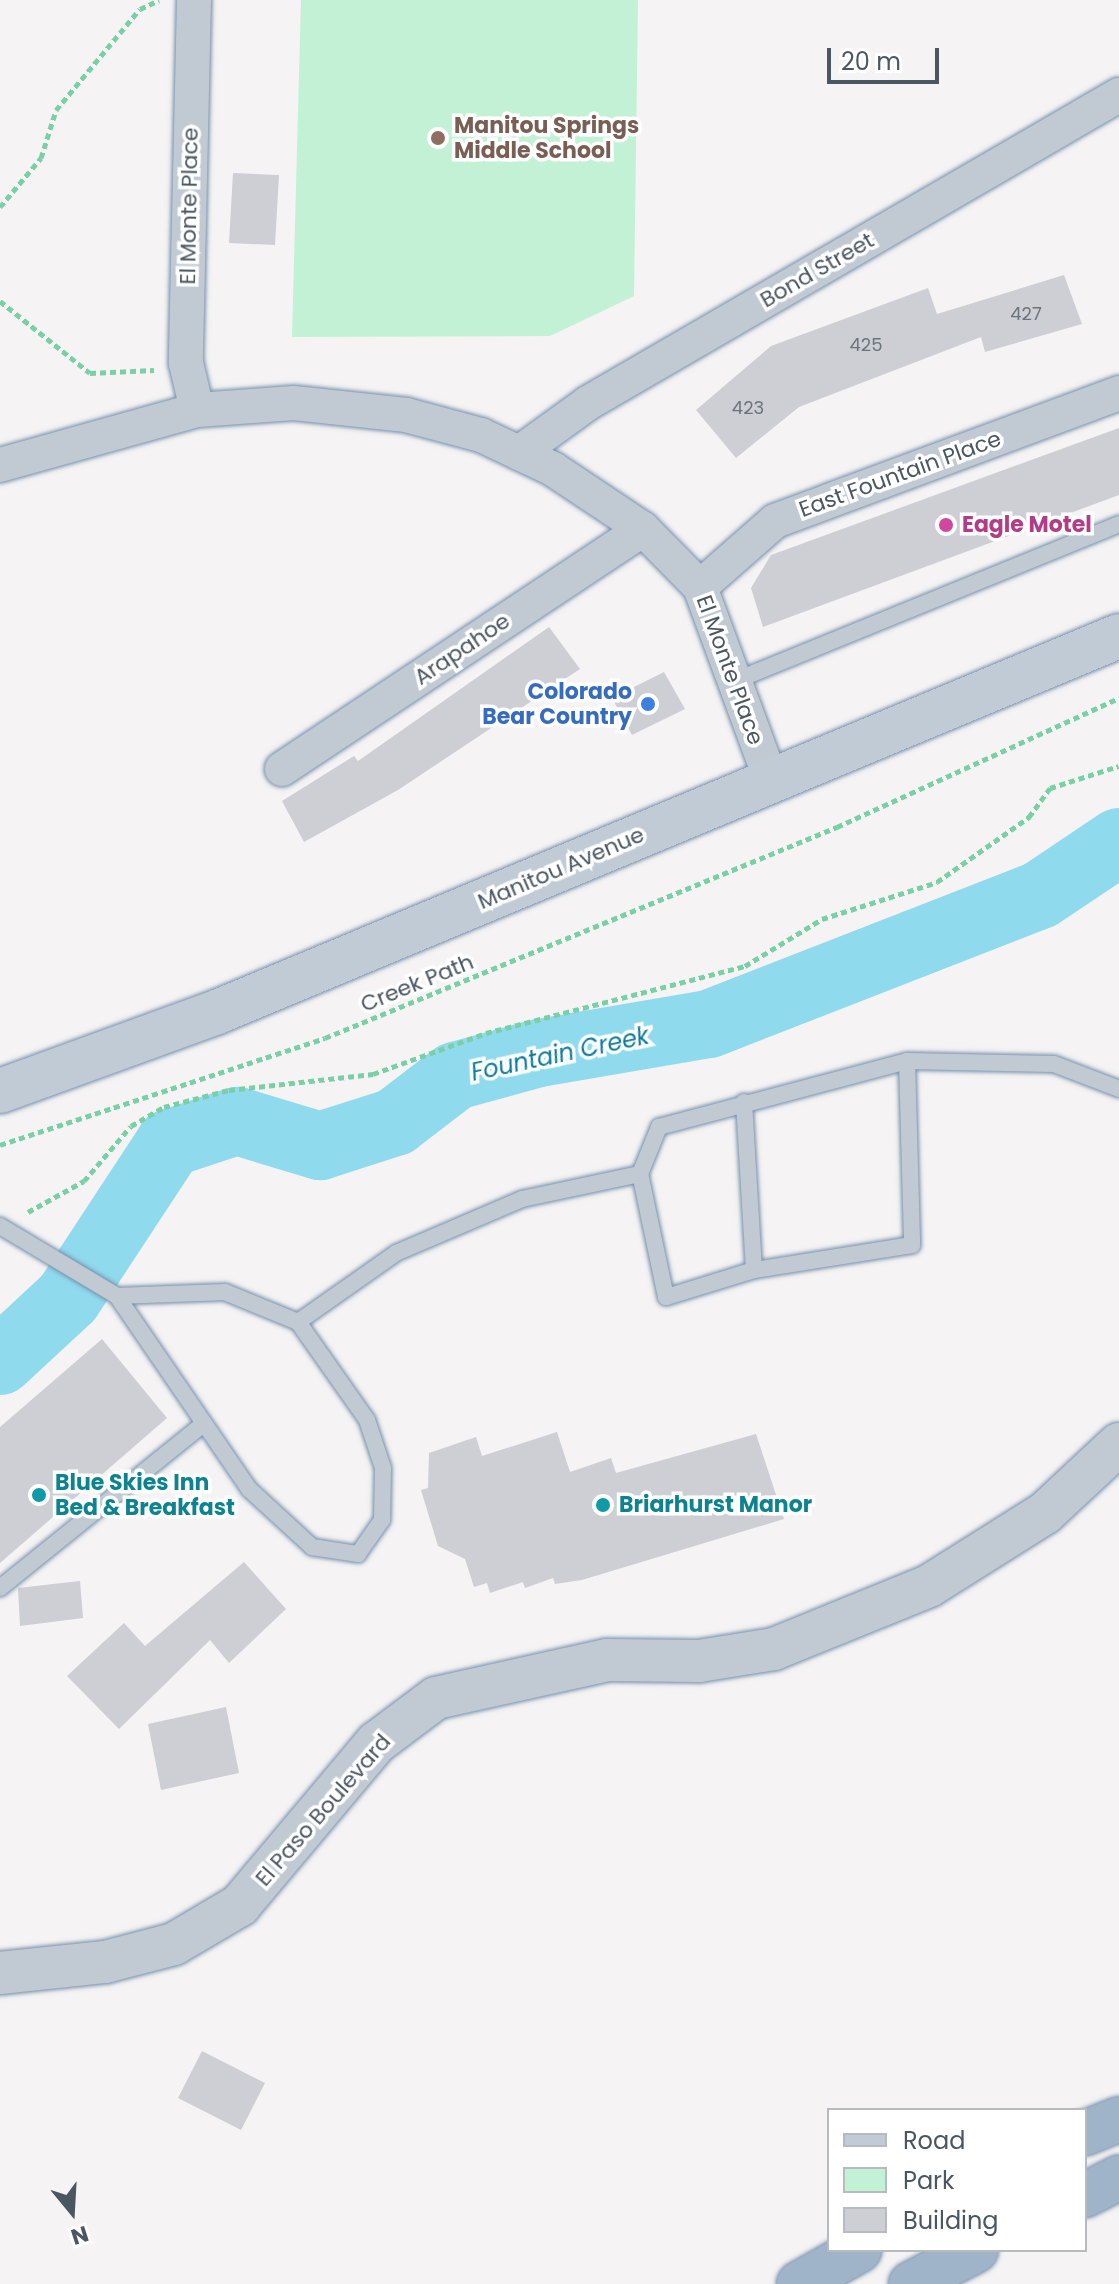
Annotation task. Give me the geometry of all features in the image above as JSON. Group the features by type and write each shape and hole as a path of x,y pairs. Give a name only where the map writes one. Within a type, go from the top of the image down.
{"highway":[{"path":"1087,2132 1119,2119"},
{"path":"1087,2194 1119,2178"},
{"path":"799,2284 855,2252"},
{"path":"911,2284 972,2252"}],"main road":[{"name":"Manitou Avenue","path":"0,1091 217,1012 1119,636"}],"street":[{"name":"El Monte Place","path":"194,0 186,363 197,410"},
{"name":"Bond Street","path":"519,453 588,403 1119,95"},
{"name":"East Fountain Place","path":"700,587 775,521 1119,393"},
{"name":"El Monte Place","path":"0,465 197,410 342,405 444,422 519,453 643,529 700,587 732,682 771,780"},
{"name":"Arapahoe","path":"282,769 643,529"},
{"name":"El Paso Boulevard","path":"0,1973 105,1962 174,1944 240,1905 376,1743 436,1698 607,1660 699,1661 774,1649 929,1586 1045,1513 1119,1444"}],"lane":[{"path":"732,682 1119,524"},
{"path":"907,1061 912,1245 754,1270 666,1297 640,1174 659,1127 907,1061 1054,1064 1119,1089"},
{"path":"744,1102 754,1270"},
{"path":"298,1322 396,1253 522,1199 640,1174"},
{"path":"7,1221 40,1248 117,1296 202,1425 249,1489 312,1547 358,1554 382,1520 383,1468 367,1420 298,1322 225,1292 117,1296"},
{"path":"0,1588 202,1425"}],"path":[{"path":"0,207 41,158 56,110 140,9 160,0"},
{"path":"0,301 90,373 143,373"},
{"name":"Creek Path","path":"0,1145 325,1038 837,827 1119,698"},
{"path":"7,1221 84,1181 131,1126 164,1107 229,1090 373,1074 486,1033 745,966 822,919 937,882 1029,817 1050,788 1119,766"}],"green space":[{"name":"Manitou Springs Middle School","path":"301,0 638,0 634,296 550,336 292,337"}],"building":[{"path":"233,173 279,175 275,245 229,243"},
{"path":"1064,275 1082,324 985,352 981,337 799,407 736,458 696,410 771,346 928,288 937,314"},
{"name":"Eagle Motel","path":"1119,428 1119,495 763,627 751,588 771,555"},
{"path":"549,627 580,669 398,790 304,842 282,801 354,756 358,761"},
{"name":"Colorado Bear Country","path":"664,672 685,709 632,735 612,698"},
{"name":"Blue Skies Inn Bed & Breakfast","path":"102,1339 167,1418 0,1563 0,1427"},
{"name":"Briarhurst Manor","path":"557,1432 570,1472 611,1458 616,1473 756,1434 784,1519 582,1580 555,1584 553,1578 525,1588 523,1582 490,1593 487,1583 474,1587 465,1559 438,1546 421,1490 428,1488 429,1453 476,1437 482,1456"},
{"path":"244,1562 286,1609 229,1663 210,1640 119,1729 67,1676 124,1623 145,1646"},
{"path":"80,1581 83,1618 20,1626 18,1588"},
{"path":"226,1707 239,1773 161,1790 148,1724"},
{"path":"202,2051 265,2083 241,2130 178,2098"}],"waterway":[{"name":"Fountain Creek","path":"0,1361 68,1298 170,1143 237,1121 320,1146 395,1122 455,1076 539,1053 709,1024 1040,895 1119,842"}],"place":[{"name":"Manitou Springs Middle School","path":"438,138"},
{"name":"Eagle Motel","path":"946,525"},
{"name":"Colorado Bear Country","path":"648,704"},
{"name":"Blue Skies Inn Bed & Breakfast","path":"39,1495"},
{"name":"Briarhurst Manor","path":"603,1505"}]}
